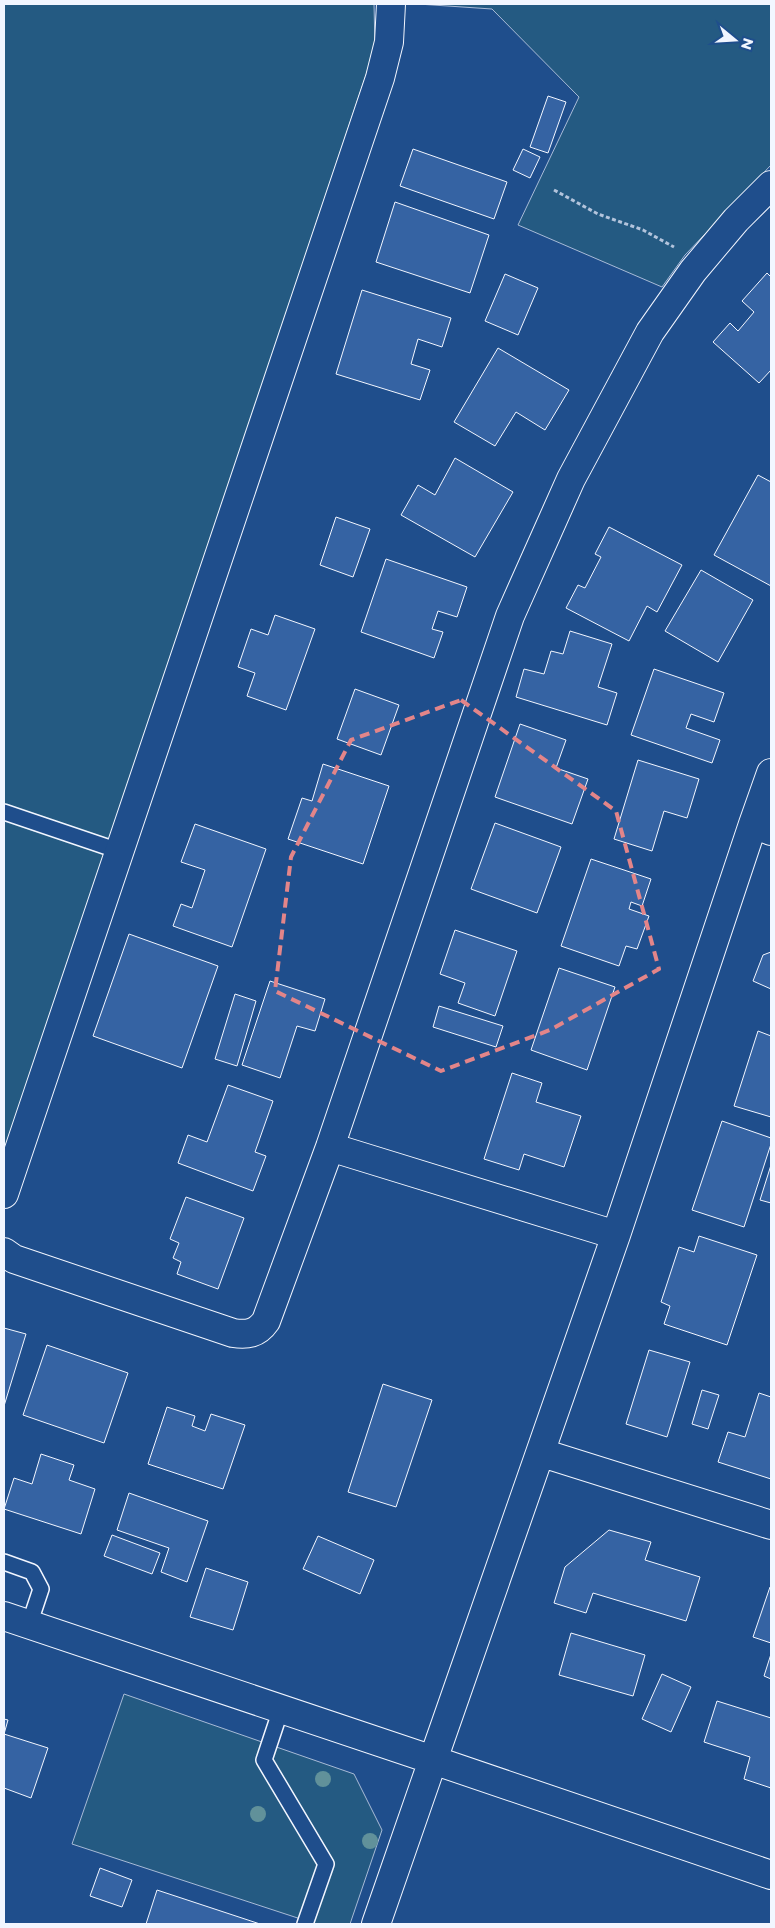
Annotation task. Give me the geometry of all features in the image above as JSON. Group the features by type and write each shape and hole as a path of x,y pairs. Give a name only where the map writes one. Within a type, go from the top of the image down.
{"street":[{"path":"4,1194 380,78 389,42 390,4"},
{"path":"7,1255 233,1333 247,1335 260,1329 266,1321 330,1147 510,616 571,479 650,332 693,271 736,220 771,185"},
{"path":"376,1924 542,1453 616,1235 762,827 771,773"},
{"path":"330,1147 616,1235"},
{"path":"542,1453 771,1525"},
{"path":"4,1616 771,1875"}],"lane":[{"path":"4,812 119,851"},
{"path":"4,1562 32,1572 41,1589 29,1625"},
{"path":"281,1709 264,1760 326,1864 305,1924"}],"path":[{"path":"554,190 598,214 643,230 672,244 693,271"}],"highlighted area":[{"path":"461,700 616,811 659,969 550,1030 441,1071 275,991 291,857 351,740"}],"shaded area":[{"path":"4,4 374,4 375,48 4,1157"},
{"path":"418,4 771,4 771,165 685,255 662,287 518,225 579,97 492,9"},
{"path":"124,1694 354,1774 382,1830 350,1924 316,1924 72,1844"}],"building":[{"path":"548,96 566,102 548,153 530,147"},
{"path":"413,149 507,182 494,219 400,186"},
{"path":"523,149 540,157 530,178 513,170"},
{"path":"395,202 489,235 470,293 376,262"},
{"path":"767,273 771,277 771,370 759,383 713,342 730,323 738,331 754,312 742,301"},
{"path":"505,274 538,288 518,335 485,321"},
{"path":"362,290 451,318 442,347 418,339 411,364 430,370 420,400 336,374"},
{"path":"498,348 569,390 545,430 516,412 495,446 454,422"},
{"path":"455,458 513,492 475,557 401,515 418,485 435,495"},
{"path":"758,475 771,482 771,586 714,555"},
{"path":"336,517 370,529 353,577 320,565"},
{"path":"609,527 682,565 657,612 647,606 629,641 566,608 578,585 585,588 601,557 595,554"},
{"path":"386,559 467,587 457,617 438,611 432,629 443,632 434,658 361,632"},
{"path":"701,570 753,600 718,662 665,631"},
{"path":"275,615 315,629 286,710 247,696 255,673 238,667 251,629 268,635"},
{"path":"570,631 612,644 598,687 617,693 607,725 516,697 524,669 544,674 551,651 563,654"},
{"path":"654,669 724,693 714,722 691,714 686,728 720,740 712,763 631,735"},
{"path":"355,689 399,705 381,755 337,739"},
{"path":"520,724 566,740 556,768 588,779 572,824 495,797"},
{"path":"638,760 699,779 687,818 664,811 652,851 614,839"},
{"path":"323,764 389,786 363,864 288,839 302,798 312,801"},
{"path":"495,823 561,847 537,913 471,889"},
{"path":"195,824 266,849 232,947 173,926 181,904 192,908 205,870 181,862"},
{"path":"591,859 651,879 642,906 631,902 629,909 649,916 637,949 626,946 619,966 561,946"},
{"path":"455,930 517,951 495,1016 458,1003 465,983 440,974"},
{"path":"129,934 218,966 182,1068 93,1036"},
{"path":"771,952 771,989 753,981 763,955"},
{"path":"559,968 615,987 587,1070 531,1050"},
{"path":"270,981 325,999 315,1031 297,1026 280,1078 242,1065"},
{"path":"235,994 256,1001 237,1066 215,1059"},
{"path":"439,1006 503,1026 496,1047 433,1027"},
{"path":"758,1031 771,1036 771,1117 734,1106"},
{"path":"512,1073 542,1083 536,1102 581,1116 564,1167 524,1154 519,1170 484,1159"},
{"path":"228,1085 273,1101 255,1152 266,1156 253,1191 178,1163 188,1135 207,1142"},
{"path":"722,1121 771,1138 771,1144 744,1227 692,1210"},
{"path":"771,1165 771,1203 760,1200"},
{"path":"186,1197 244,1218 218,1289 177,1274 181,1262 173,1258 179,1243 170,1239"},
{"path":"699,1236 757,1255 727,1345 664,1324 670,1306 661,1302 679,1247 694,1252"},
{"path":"4,1328 26,1334 4,1406"},
{"path":"47,1345 128,1373 104,1443 23,1415"},
{"path":"649,1350 690,1362 667,1437 626,1424"},
{"path":"383,1384 432,1400 396,1507 348,1492"},
{"path":"702,1390 719,1395 708,1429 692,1424"},
{"path":"759,1393 771,1397 771,1479 718,1462 728,1432 745,1437"},
{"path":"167,1407 195,1416 192,1426 205,1431 211,1414 245,1425 223,1489 148,1464"},
{"path":"41,1454 74,1465 69,1480 95,1489 81,1534 4,1509 14,1478 32,1484"},
{"path":"129,1493 208,1521 187,1582 161,1572 169,1548 117,1530"},
{"path":"609,1530 651,1542 645,1560 700,1577 686,1621 593,1593 586,1613 554,1603 565,1567"},
{"path":"112,1535 160,1553 152,1574 104,1556"},
{"path":"318,1536 374,1560 360,1594 303,1569"},
{"path":"206,1568 248,1582 233,1630 190,1617"},
{"path":"771,1587 771,1643 753,1637"},
{"path":"571,1633 645,1655 633,1696 559,1675"},
{"path":"771,1654 771,1679 764,1676"},
{"path":"662,1674 691,1687 671,1732 642,1719"},
{"path":"717,1701 771,1718 771,1788 744,1779 750,1757 704,1742"},
{"path":"4,1719 8,1720 4,1734"},
{"path":"4,1734 48,1748 31,1798 4,1788"},
{"path":"100,1868 132,1880 122,1907 90,1896"},
{"path":"157,1890 260,1924 146,1924"}]}
